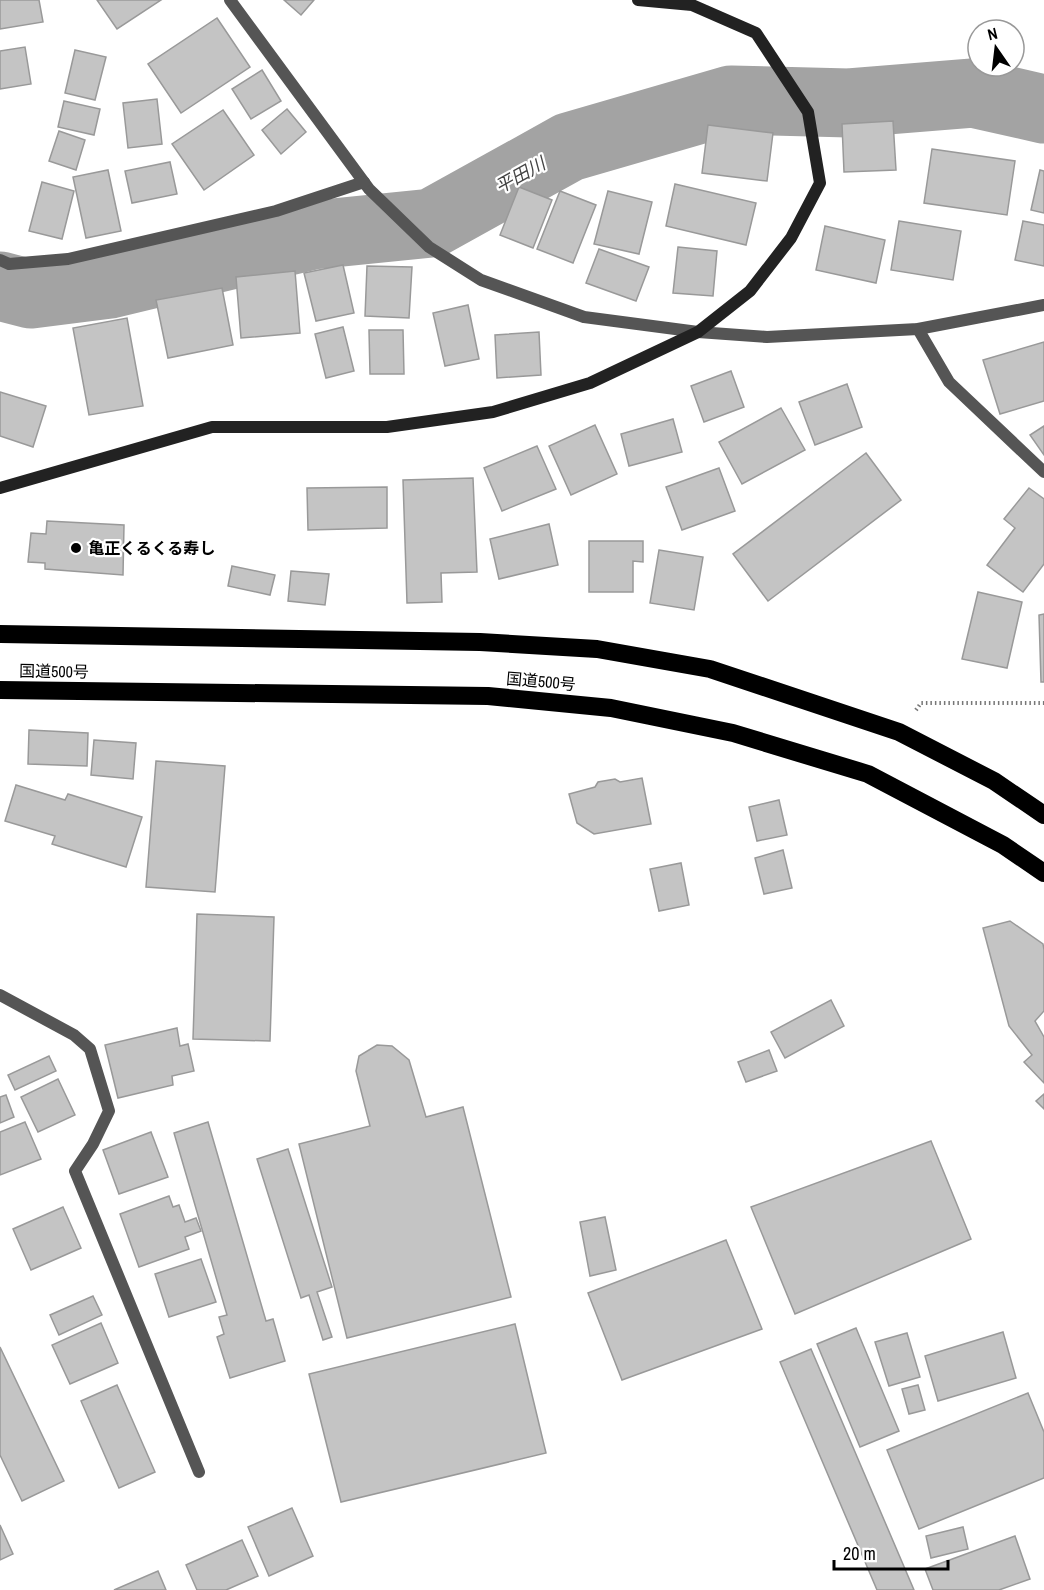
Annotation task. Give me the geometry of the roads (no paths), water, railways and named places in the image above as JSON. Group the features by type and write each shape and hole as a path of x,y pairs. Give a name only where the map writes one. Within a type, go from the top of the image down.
{"highway":[{"path":"0,634 480,642 597,649 710,669 899,732 994,782 1044,815"},
{"name":"国道500号","path":"0,690 488,696 611,708 733,733 868,774 1003,845 1044,873"}],"street":[{"path":"230,0 369,189 429,247 481,280 584,316 698,332 767,337 918,329 1044,305"},
{"path":"0,488 212,427 387,428 493,412 590,383 698,332 750,291 790,238 820,183 808,112 756,33 692,5 638,0"},
{"path":"0,260 9,264 68,259 276,212 364,182"},
{"path":"918,329 949,382 1044,472"},
{"path":"0,995 74,1035 90,1049 109,1111 93,1144 75,1172 199,1472"}],"waterway":[{"name":"平田川","path":"0,286 31,294 110,284 313,235 432,223 569,147 731,100 849,103 973,93 1044,109"}],"place":[{"name":"亀正くるくる寿し","path":"76,548"}]}
